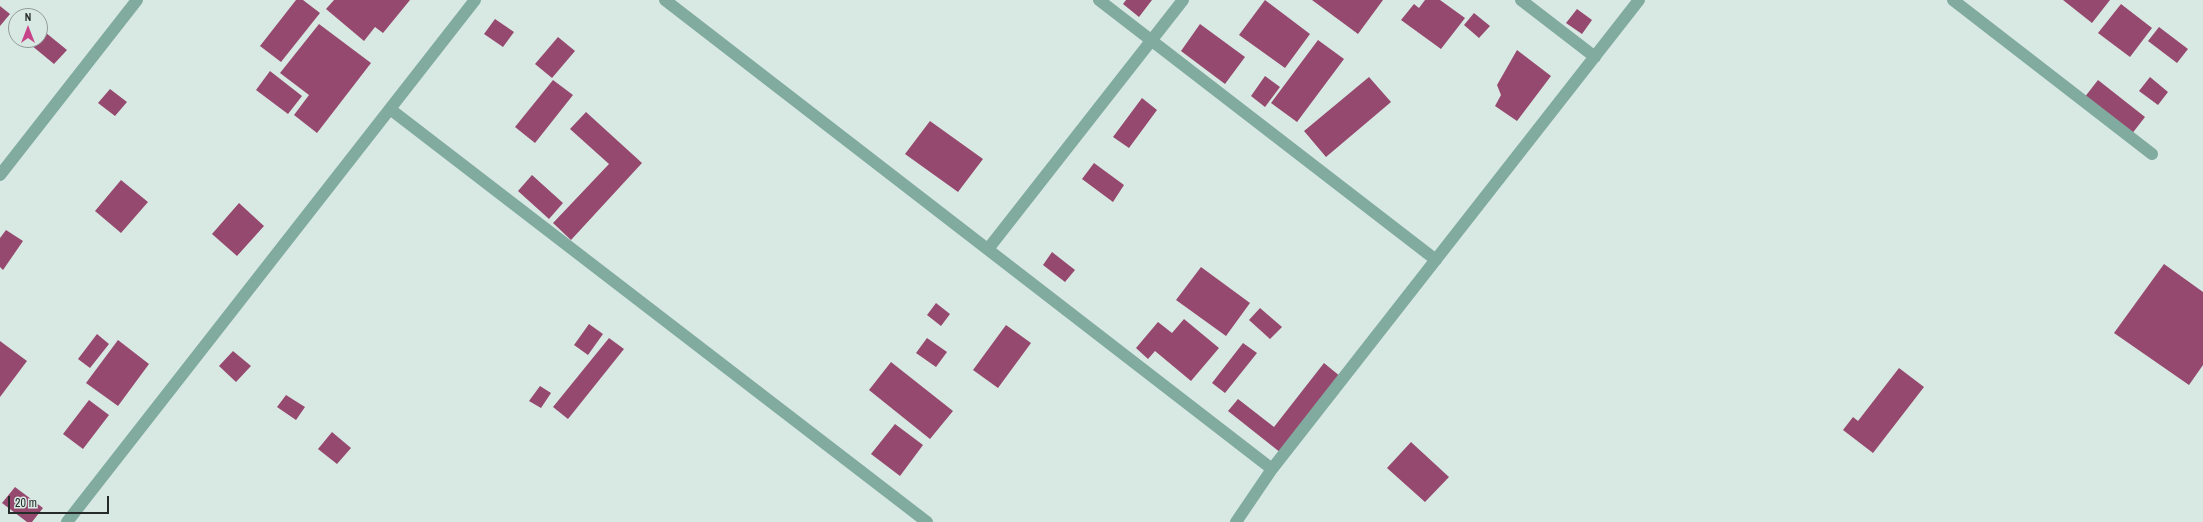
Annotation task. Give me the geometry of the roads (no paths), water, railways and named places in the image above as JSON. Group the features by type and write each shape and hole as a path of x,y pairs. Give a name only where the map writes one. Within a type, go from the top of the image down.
{"street":[{"path":"0,175 137,0"},
{"path":"66,522 475,0"},
{"path":"665,0 1272,469"},
{"path":"1099,0 1436,260"},
{"path":"988,249 1183,0"},
{"path":"1522,0 1595,57"},
{"path":"1236,522 1272,469 1639,0"},
{"path":"1953,0 2152,154"},
{"path":"390,108 927,522"}]}
